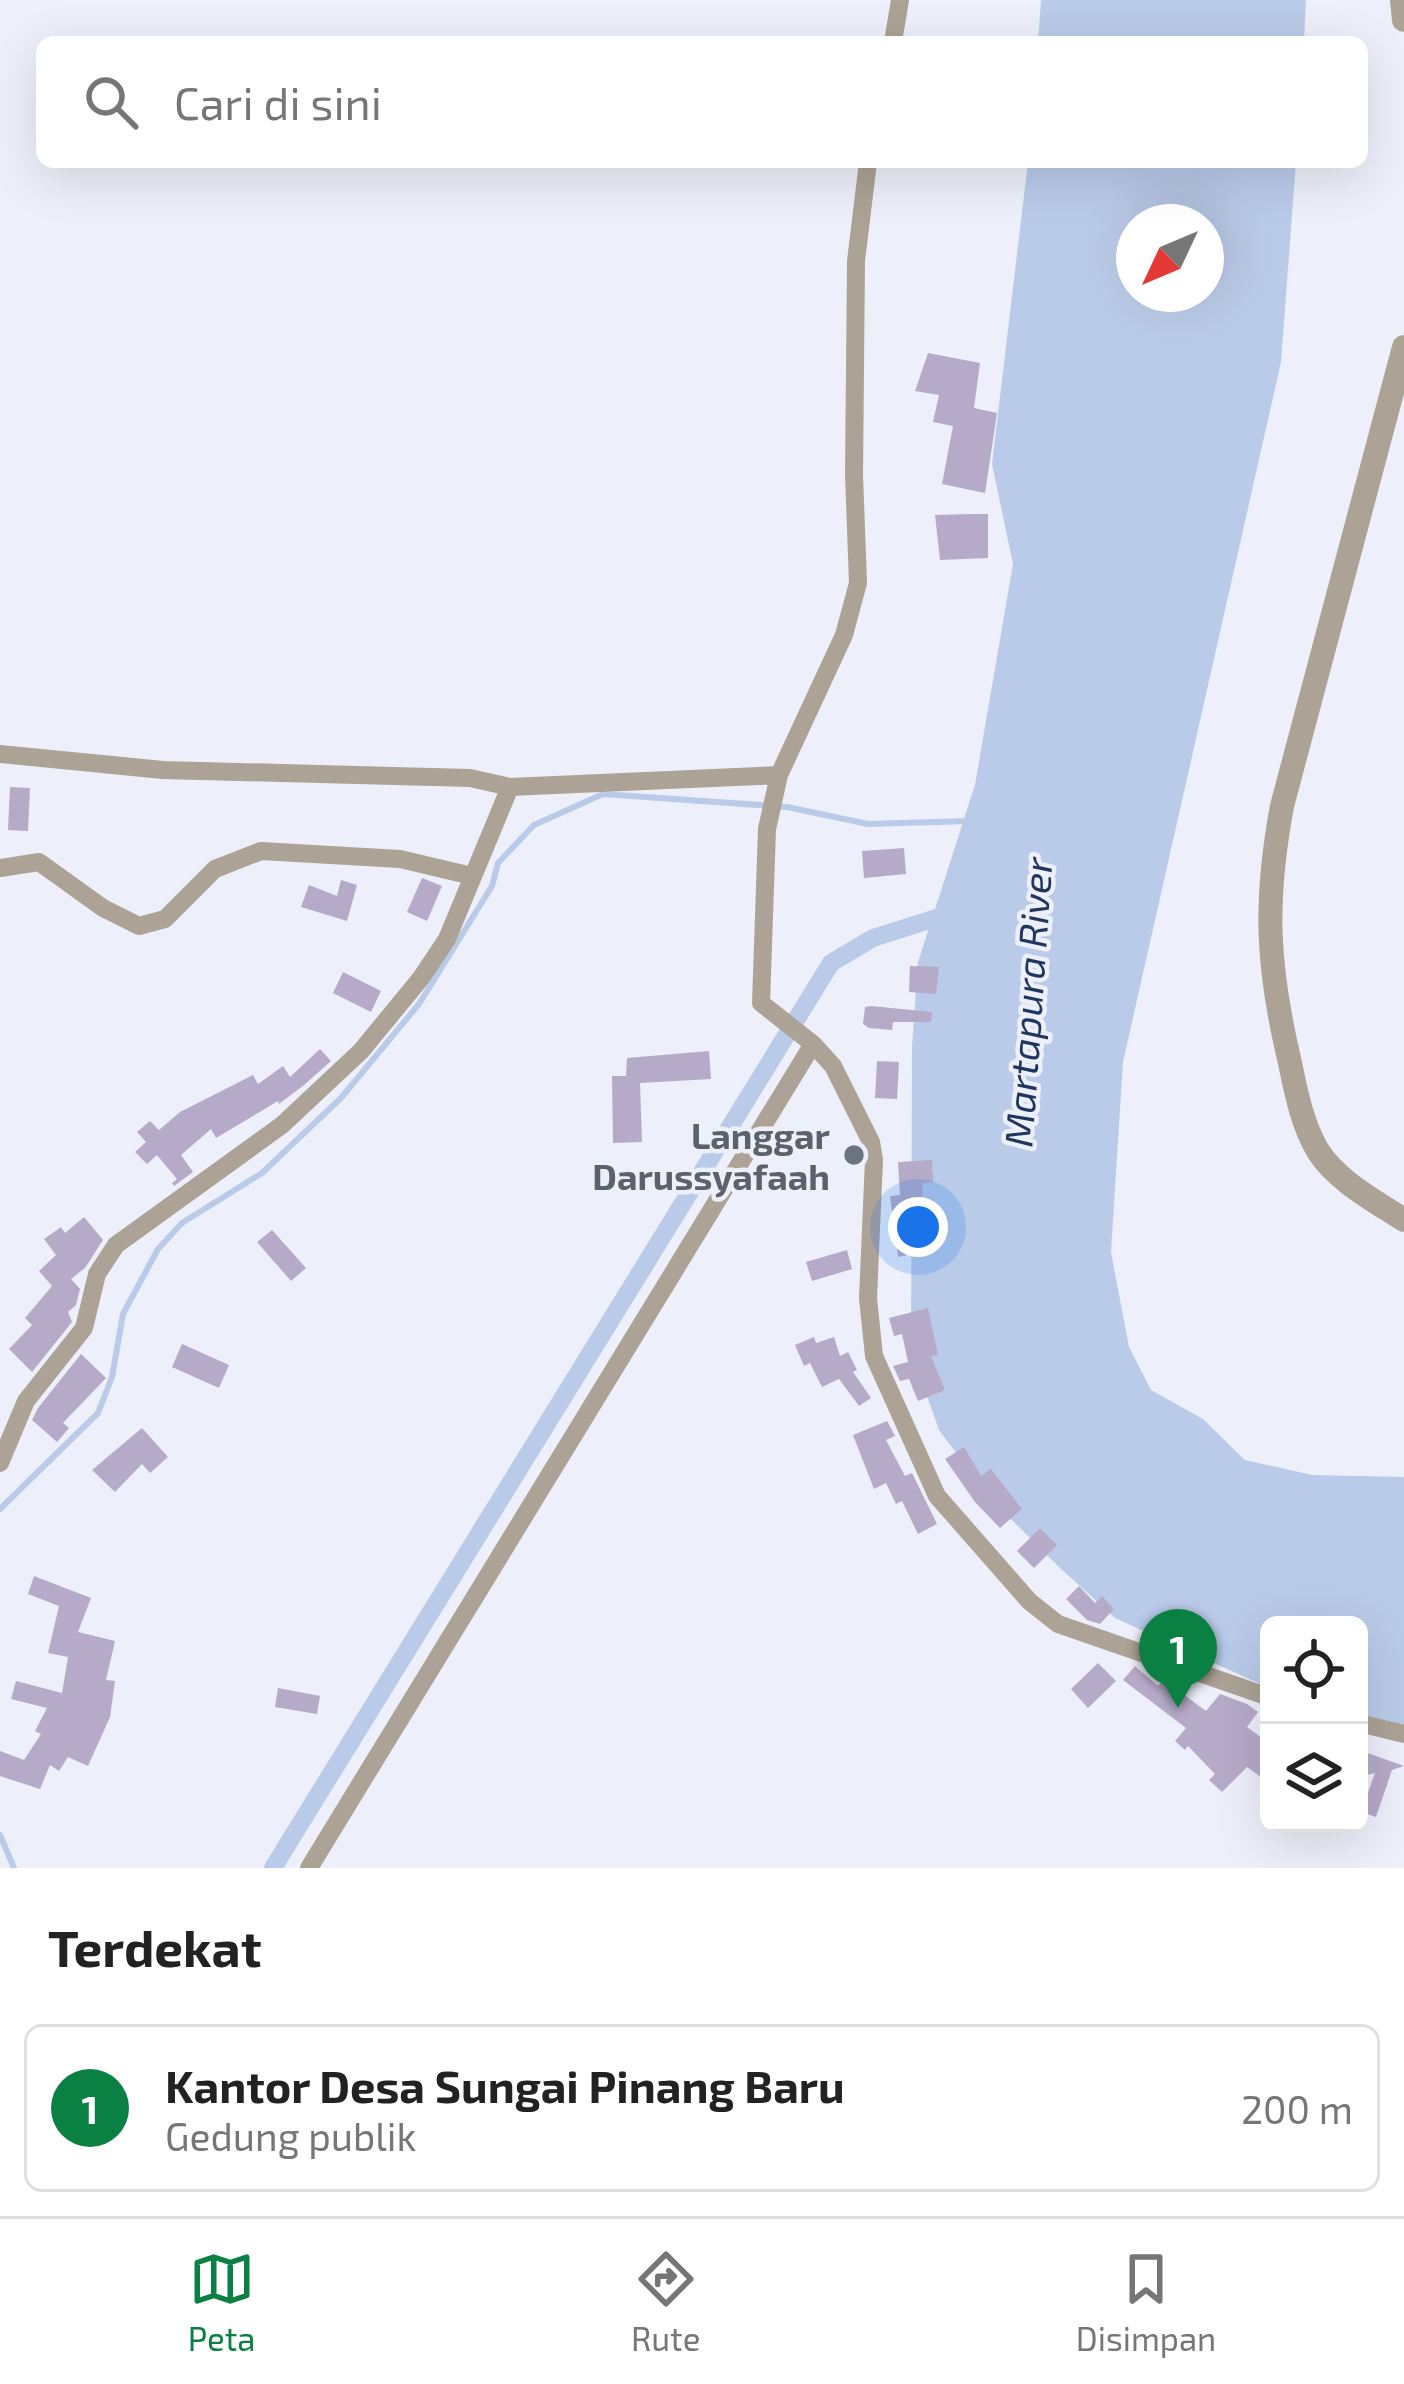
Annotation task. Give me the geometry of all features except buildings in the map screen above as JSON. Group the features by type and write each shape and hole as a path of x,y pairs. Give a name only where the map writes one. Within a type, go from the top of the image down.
{"street":[{"path":"893,36 900,0"},
{"path":"1402,0 1404,20"},
{"path":"867,168 856,261 855,598 844,635 776,783 767,829 760,992 766,1009 811,1042 842,1078 874,1151 868,1298 874,1356 938,1496 1029,1600 1058,1624 1260,1694"},
{"path":"1404,347 1282,806 1268,924 1283,1036 1297,1097 1316,1148 1338,1174 1404,1220"},
{"path":"0,754 164,770 470,778 510,788 776,783"},
{"path":"0,1463 26,1401 88,1320 94,1285 107,1256 128,1235 282,1125 361,1051 436,957 510,788"},
{"path":"0,868 39,862 103,908 139,926 165,920 215,869 261,851 400,860 473,873"},
{"path":"309,1868 811,1042"},
{"path":"1363,1724 1404,1734"}],"water":[{"path":"1041,0 1306,0 1304,36 1038,36"},
{"name":"Martapura River","path":"1027,168 1296,168 1281,362 1123,1062 1111,1252 1129,1347 1151,1390 1203,1419 1245,1460 1312,1475 1404,1477 1404,1728 1368,1720 1368,1616 1260,1616 1260,1684 1115,1618 990,1498 939,1430 911,1351 912,1047 918,962 975,785 1013,564 992,464"}],"waterway":[{"path":"0,1509 98,1413 112,1377 123,1314 158,1249 182,1223 262,1173 341,1098 419,1004 492,886 498,863 534,825 603,794 787,807 868,824 970,821"},
{"path":"273,1868 831,963 873,938 952,913"},
{"path":"0,1835 14,1868"}],"place":[{"name":"Langgar Darussyafaah","path":"854,1155"},
{"name":"Kantor Desa Sungai Pinang Baru","path":"1178,1708"}]}
